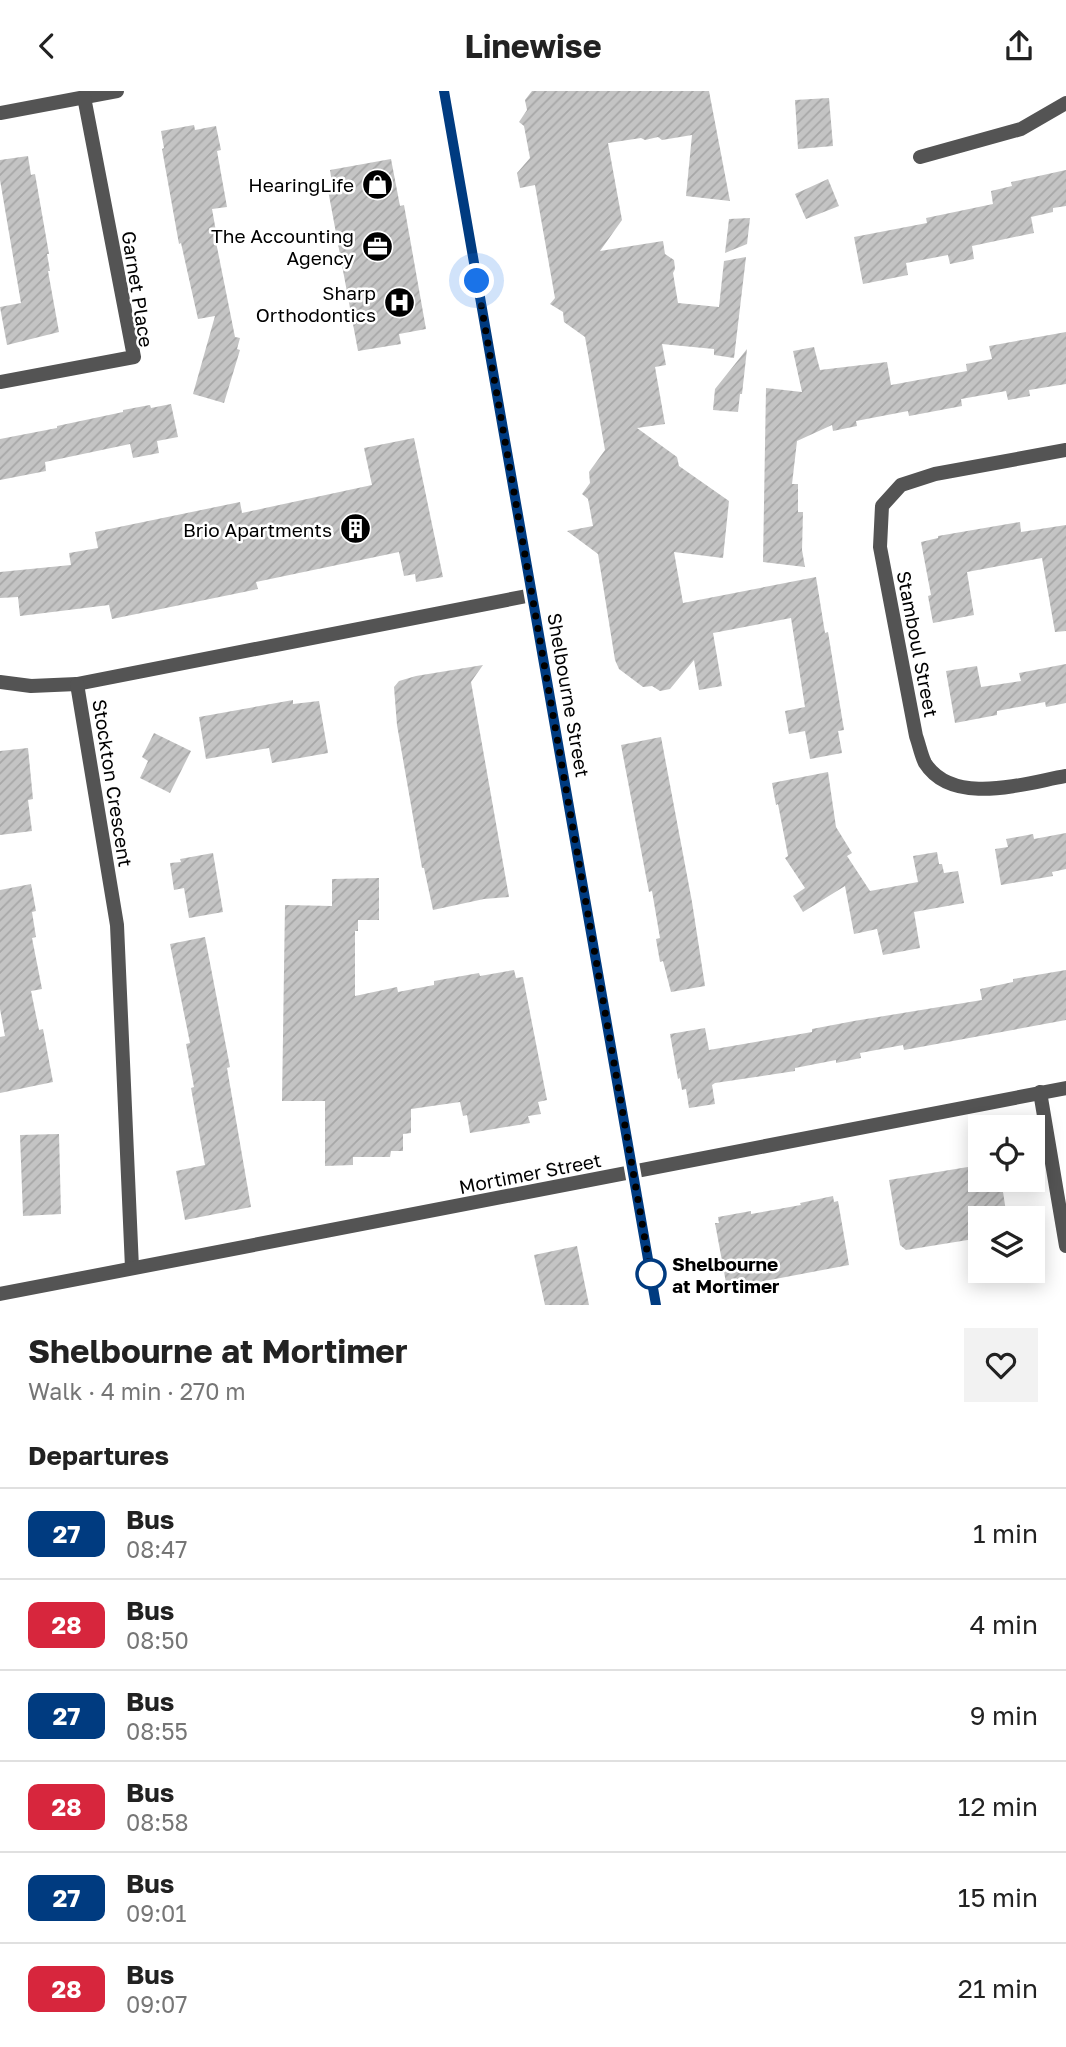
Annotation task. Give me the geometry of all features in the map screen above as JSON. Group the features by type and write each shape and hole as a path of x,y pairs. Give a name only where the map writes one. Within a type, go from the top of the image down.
{"main road":[{"name":"Shelbourne Street","path":"444,91 656,1305"}],"street":[{"path":"0,113 117,91"},
{"name":"Garnet Place","path":"0,382 134,357 84,97"},
{"path":"920,157 1021,129 1066,103"},
{"name":"Stamboul Street","path":"1066,450 935,474 901,485 882,506 880,547 916,736 925,763 943,780 974,790 1066,776"},
{"name":"Stockton Crescent","path":"132,1268 117,925 77,684 532,594"},
{"path":"0,683 31,686 77,684"},
{"name":"Mortimer Street","path":"0,1294 1066,1088"},
{"path":"1040,1093 1066,1246"}],"building":[{"path":"532,91 709,91 730,201 686,196 692,135 662,140 658,137 608,143 622,220 600,251 663,241 665,254 674,260 673,273 678,303 719,307 724,261 746,257 734,358 714,355 714,349 662,344 666,365 655,367 665,424 637,428 677,457 679,466 729,501 723,558 674,552 683,603 816,577 844,730 838,731 842,753 810,759 805,731 789,734 785,711 805,707 791,618 713,633 722,686 699,690 694,660 670,689 660,691 652,686 643,687 619,669 615,660 598,554 567,531 593,526 588,499 582,494 590,483 589,472 605,450 585,337 564,322 563,312 550,304 555,298 535,185 520,188 517,173 530,158 524,126 519,122 527,110 525,100"},
{"path":"829,98 833,146 798,149 795,100"},
{"path":"194,125 195,130 216,126 221,150 217,151 227,207 212,209 235,337 240,338 237,349 240,350 224,403 193,394 215,316 198,319 181,243 179,244 162,149 161,131"},
{"path":"28,156 31,175 35,174 59,332 7,345 0,307 21,303 0,180 0,160"},
{"path":"391,159 400,206 404,205 426,329 399,334 401,344 358,351 328,190 333,189 330,170"},
{"path":"1066,170 1066,206 1031,217 1034,233 972,246 974,259 950,264 948,255 906,263 908,275 863,284 854,237 927,223 926,218 993,204 991,191 1012,186 1011,182"},
{"path":"828,179 839,206 806,219 795,194"},
{"path":"750,218 747,244 725,253 729,219"},
{"path":"1066,332 1066,384 1029,390 1030,396 1008,400 1006,391 961,399 962,406 909,416 908,411 856,421 857,426 833,431 832,425 797,441 792,484 798,484 798,512 803,512 802,550 805,567 763,562 766,388 802,392 793,351 814,347 820,370 887,362 891,385 967,371 966,364 992,359 989,346"},
{"path":"747,349 738,412 713,410 715,389"},
{"path":"171,404 178,437 157,441 159,453 133,458 130,444 45,462 46,471 0,480 0,439 57,428 123,410"},
{"path":"414,438 443,577 416,582 415,574 404,576 399,552 256,582 258,589 112,619 109,605 20,616 18,597 0,598 0,572 71,565 69,553 98,548 95,532 240,502 242,513 372,485 364,448"},
{"path":"1020,522 1021,532 1066,525 1066,631 1055,632 1042,558 967,572 974,615 933,623 928,596 931,595 921,542 938,536"},
{"path":"1066,664 1066,703 1046,707 1045,702 997,711 997,715 955,723 946,671 977,666 981,687 1021,681 1019,673"},
{"path":"483,665 471,682 509,897 484,899 433,910 422,868 397,725 394,687 399,681 416,676"},
{"path":"293,700 293,704 319,701 328,753 272,763 269,748 206,759 199,717"},
{"path":"154,733 191,751 170,793 140,778 148,761 142,757"},
{"path":"661,737 705,986 671,992 663,961 660,962 656,939 660,938 652,891 649,892 621,745"},
{"path":"28,748 33,799 28,800 32,831 0,835 0,751"},
{"path":"828,772 836,827 852,853 847,856 870,891 918,882 913,856 937,852 944,873 958,871 964,903 914,912 920,948 883,955 877,929 854,934 845,886 803,912 793,896 805,888 785,858 788,856 772,783"},
{"path":"1066,833 1066,869 1052,872 1053,876 1001,885 995,849 1008,847 1006,839 1033,834 1034,839"},
{"path":"213,853 223,912 189,918 184,888 174,890 170,863"},
{"path":"379,878 379,920 358,920 358,931 355,931 355,996 397,987 398,992 434,985 434,981 514,970 516,978 523,977 547,1100 538,1102 541,1114 528,1116 530,1123 470,1133 467,1115 463,1116 460,1102 411,1109 411,1133 403,1134 403,1151 391,1151 390,1157 353,1157 353,1165 325,1166 325,1101 282,1101 285,905 332,906 332,879"},
{"path":"31,884 36,911 32,912 36,937 32,938 42,989 31,991 39,1030 43,1029 53,1082 0,1093 0,1037 5,1036 0,1009 0,890"},
{"path":"205,937 230,1067 227,1068 251,1207 185,1220 176,1171 205,1165 191,1088 194,1087 186,1044 190,1043 170,944"},
{"path":"1066,970 1066,1020 904,1050 903,1045 860,1053 861,1058 836,1063 836,1060 795,1068 795,1071 715,1083 712,1085 715,1104 689,1108 686,1089 682,1090 680,1078 678,1079 670,1034 705,1028 709,1050 812,1032 812,1029 854,1021 982,1000 980,989 1013,982 1013,979"},
{"path":"59,1134 61,1214 23,1216 20,1135"},
{"path":"968,1167 968,1192 1003,1192 1005,1206 968,1206 968,1240 906,1250 900,1245 889,1180"},
{"path":"833,1196 834,1202 838,1201 849,1265 727,1288 715,1223 719,1223 718,1217 801,1205 800,1203"},
{"path":"577,1246 589,1305 545,1305 534,1255"}],"bus line":[{"name":"27","path":"444,91 656,1305"}],"place":[{"name":"HearingLife","path":"377,184"},
{"name":"The Accounting Agency","path":"377,246"},
{"name":"Sharp Orthodontics","path":"399,303"},
{"name":"Brio Apartments","path":"355,529"},
{"name":"Shelbourne at Mortimer","path":"651,1274"}],"route":[{"path":"477,281 651,1274"}]}
